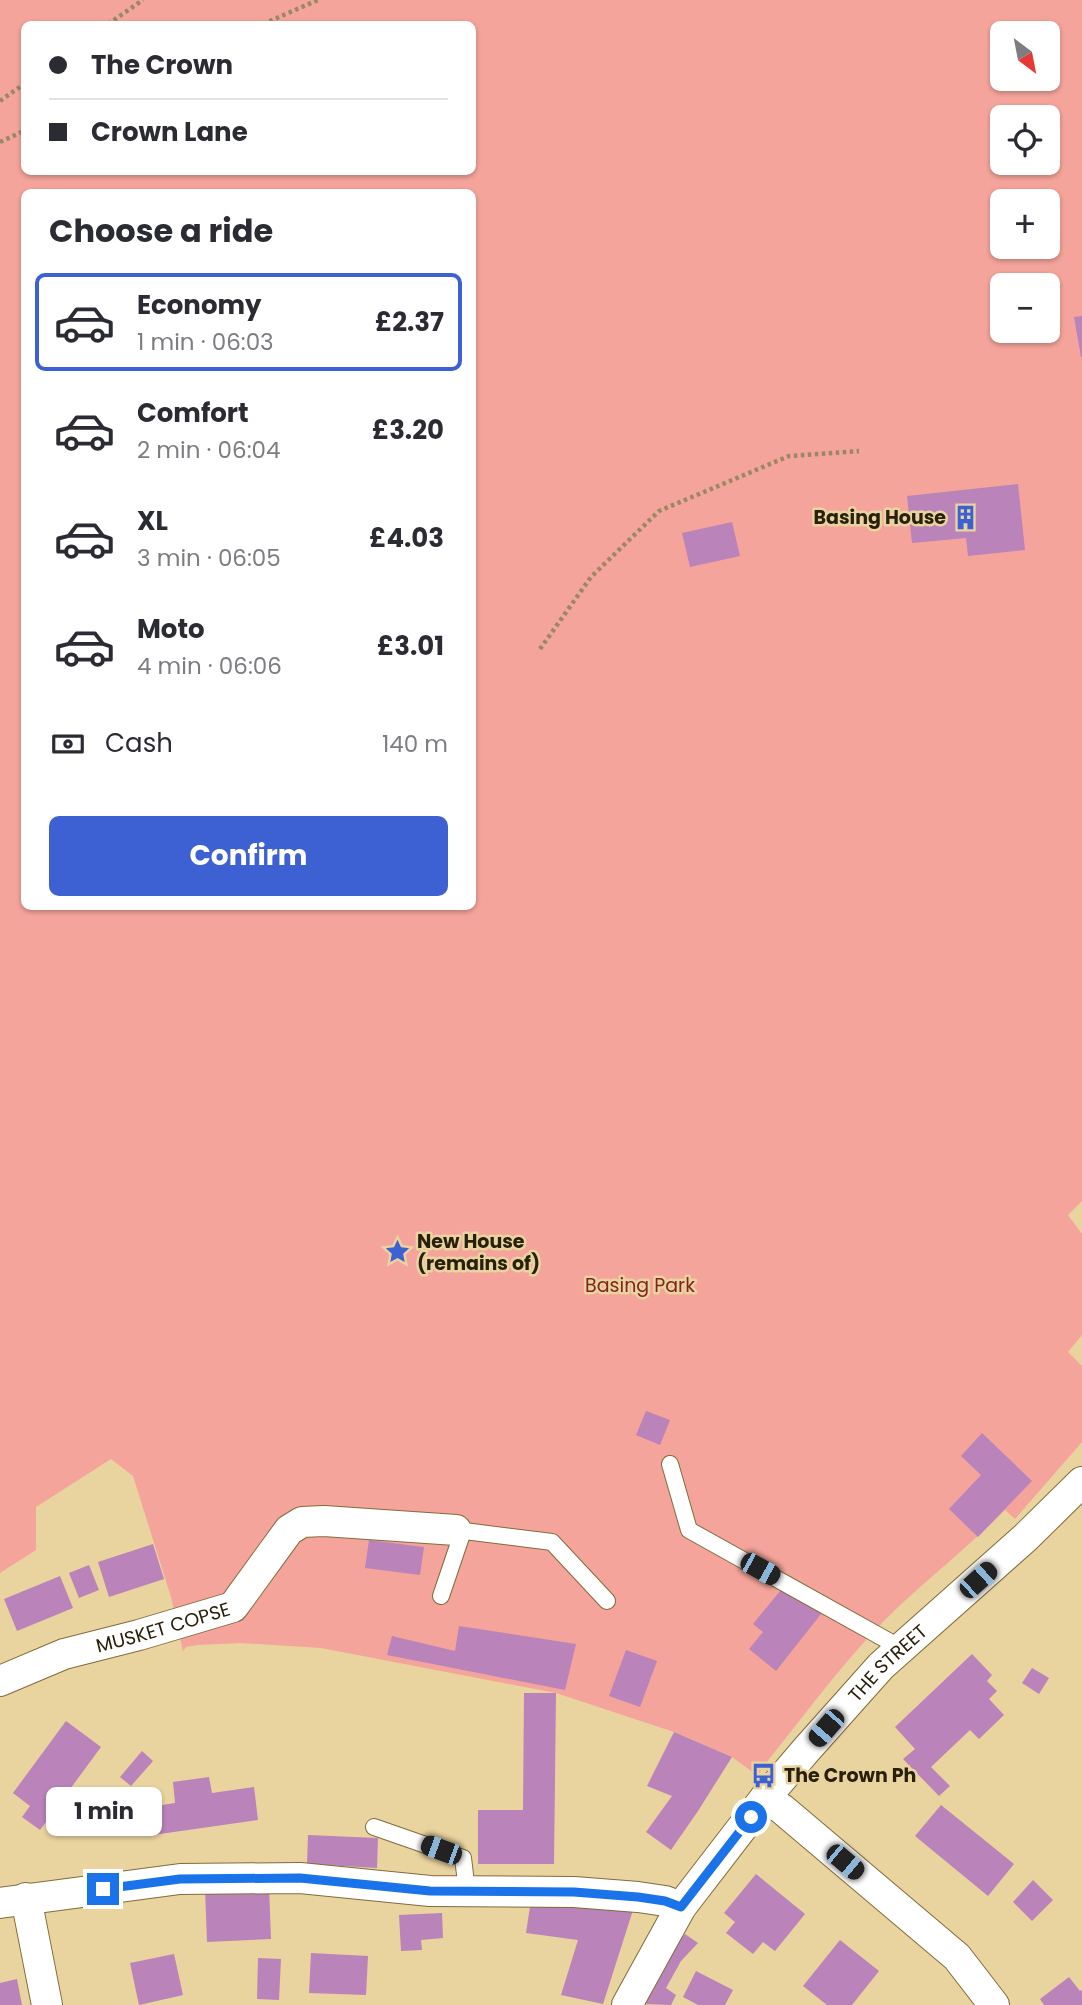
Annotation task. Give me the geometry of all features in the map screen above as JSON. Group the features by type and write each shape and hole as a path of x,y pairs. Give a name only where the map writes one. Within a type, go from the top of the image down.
{"street":[{"name":"THE STREET","path":"627,2005 681,1907 765,1798 881,1665 1034,1529 1082,1482"},
{"name":"MUSKET COPSE","path":"0,1681 64,1654 139,1636 233,1607 289,1530 302,1522 324,1521 460,1530"},
{"path":"765,1798 782,1809 957,1957 993,2005"},
{"path":"47,2005 13,1900 193,1879 300,1878 430,1891 574,1892 665,1901 681,1907"}],"lane":[{"path":"670,1464 689,1530 901,1648"},
{"path":"441,1596 460,1530 552,1542 607,1601"},
{"path":"374,1827 463,1858 467,1891"}],"path":[{"path":"112,21 143,0"},
{"path":"270,21 318,0"},
{"path":"0,101 21,86"},
{"path":"0,142 21,132"},
{"path":"540,649 591,576 659,511 789,456 859,451"}],"green space":[{"name":"Basing Park","path":"0,0 1082,0 1082,1201 1068,1215 1082,1234 1082,1335 1068,1352 1082,1366 1082,1442 1015,1519 1005,1510 882,1623 835,1676 758,1776 732,1757 674,1732 556,1693 321,1648 240,1643 198,1645 186,1647 183,1651 171,1597 133,1476 111,1459 36,1507 36,1550 0,1573"}],"building":[{"path":"1082,316 1082,357 1081,357 1074,317"},
{"name":"Basing House","path":"1018,484 1025,550 968,556 966,538 912,543 907,496"},
{"path":"732,522 740,556 690,567 682,533"},
{"path":"646,1411 670,1420 660,1445 636,1435"},
{"path":"982,1433 1032,1481 978,1537 949,1509 981,1475 961,1456"},
{"path":"369,1540 424,1547 420,1575 365,1568"},
{"path":"153,1544 164,1579 109,1597 98,1562"},
{"path":"89,1565 99,1590 79,1598 69,1573"},
{"path":"60,1576 73,1608 17,1631 4,1599"},
{"path":"785,1585 821,1614 776,1671 749,1649 763,1632 753,1624"},
{"path":"459,1626 576,1644 565,1690 387,1655 392,1636 455,1651"},
{"path":"626,1650 657,1661 640,1707 609,1696"},
{"path":"972,1654 992,1675 987,1681 997,1691 989,1699 1004,1715 979,1739 970,1730 931,1767 950,1786 939,1796 903,1759 915,1749 895,1727"},
{"path":"1032,1668 1049,1678 1039,1694 1022,1683"},
{"path":"524,1693 556,1693 554,1864 478,1864 478,1810 523,1810"},
{"path":"66,1721 101,1747 40,1830 22,1817 30,1806 13,1793"},
{"path":"674,1732 732,1757 671,1850 646,1832 672,1796 647,1786"},
{"path":"142,1751 153,1761 131,1786 120,1777"},
{"path":"209,1777 212,1793 254,1787 258,1820 153,1835 149,1807 175,1803 173,1782"},
{"path":"941,1805 1014,1864 988,1896 915,1836"},
{"path":"308,1835 378,1838 377,1868 307,1864"},
{"path":"756,1874 805,1914 775,1951 763,1942 753,1954 726,1933 735,1922 724,1913"},
{"path":"1033,1880 1053,1900 1032,1921 1013,1902"},
{"path":"269,1886 271,1939 207,1942 205,1889"},
{"path":"531,1900 634,1907 603,2004 561,1995 578,1940 526,1933"},
{"path":"442,1913 443,1938 421,1940 422,1950 401,1951 399,1915"},
{"path":"685,1934 698,1943 681,1961 666,1988 676,1995 671,2005 643,2004 659,1966"},
{"path":"840,1940 879,1971 852,2005 827,2005 803,1986"},
{"path":"311,1953 368,1956 366,1995 309,1993"},
{"path":"174,1954 183,1995 139,2005 130,1963"},
{"path":"258,1958 281,1959 279,2000 257,1999"},
{"path":"696,1971 733,1990 725,2005 698,2005 683,1997"},
{"path":"1069,1977 1080,1991 1082,1990 1082,2005 1044,2005 1040,1999"},
{"path":"17,1979 22,2005 0,2005 0,1983"}],"place":[{"name":"Basing House","path":"966,517"},
{"name":"New House (remains of)","path":"397,1252"},
{"name":"The Crown Ph","path":"764,1775"}],"route":[{"path":"103,1889 180,1879 300,1878 430,1891 574,1892 638,1897 665,1901 681,1907 751,1817"}]}
